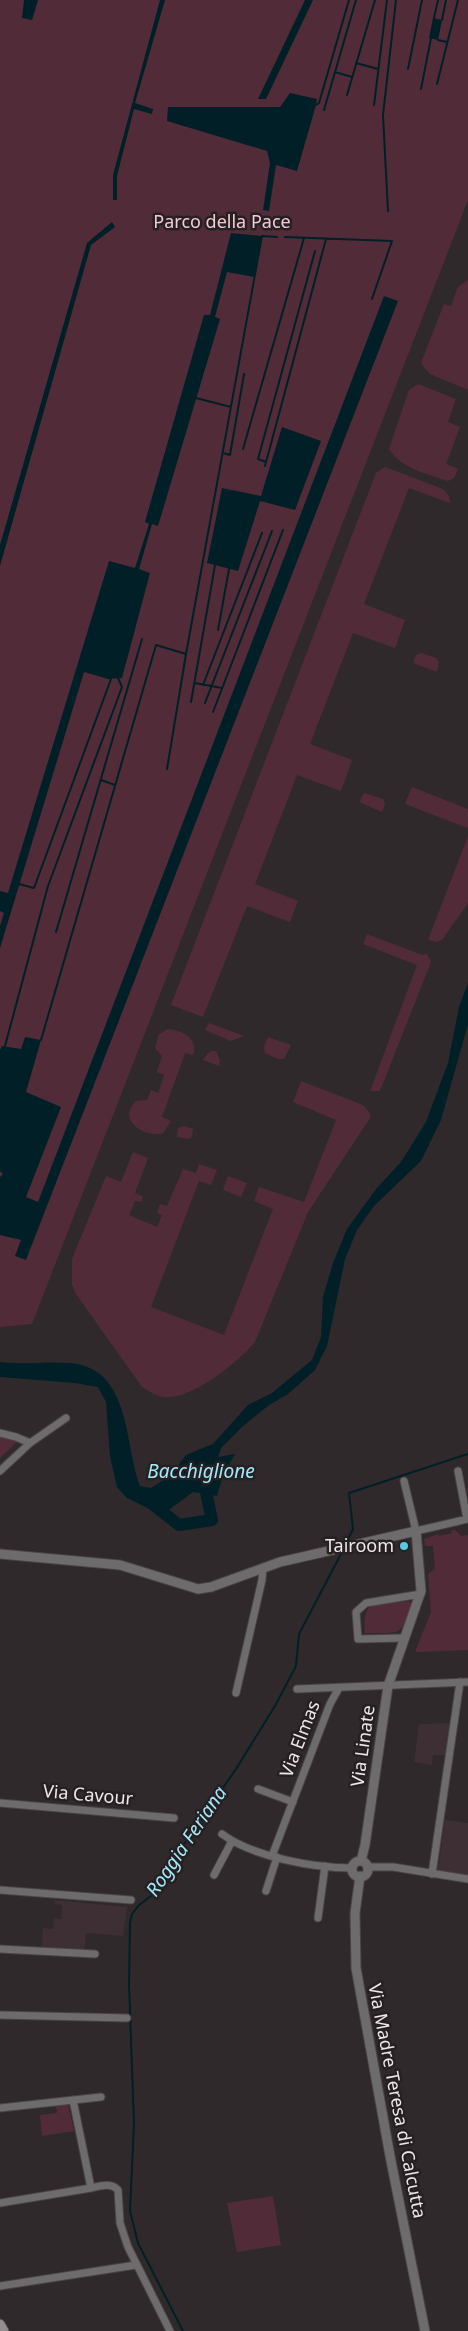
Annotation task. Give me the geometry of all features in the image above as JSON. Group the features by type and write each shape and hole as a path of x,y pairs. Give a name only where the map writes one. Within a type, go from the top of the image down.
{"main road":[{"path":"0,2324 4,2331"}],"street":[{"path":"0,1471 30,1444 66,1418"},
{"path":"0,1434 16,1437 30,1444"},
{"path":"0,1554 120,1566 198,1589 211,1588 263,1568 468,1519 458,1471"},
{"path":"404,1481 416,1531"},
{"name":"Via Linate","path":"364,1864 388,1686 421,1594 416,1531"},
{"path":"236,1693 262,1580 263,1568"},
{"path":"404,1638 358,1639 356,1612 366,1603 421,1594"},
{"path":"432,1874 460,1682"},
{"name":"Via Elmas","path":"297,1689 468,1682"},
{"name":"Via Elmas","path":"266,1891 292,1802 330,1704 339,1688"},
{"name":"Via Elmas","path":"258,1789 292,1802"},
{"name":"Via Cavour","path":"0,1803 174,1818"},
{"path":"222,1834 232,1841 275,1856 325,1866 352,1868"},
{"path":"214,1875 232,1841"},
{"path":"352,1868 355,1863 468,1879"},
{"path":"352,1868 353,1872 360,1876 366,1874 364,1864"},
{"path":"318,1918 325,1866"},
{"name":"Via Madre Teresa di Calcutta","path":"360,1876 355,1914 356,1968 425,2331"},
{"path":"0,1890 131,1900"},
{"path":"0,1949 95,1954"},
{"path":"0,2015 127,2018"},
{"path":"0,2108 101,2097"},
{"path":"73,2100 91,2188"},
{"path":"0,2203 107,2185 116,2187 118,2190 122,2230 136,2265 170,2331"},
{"path":"0,2286 136,2265"}],"shaded area":[{"path":"451,1723 446,1755 433,1755 432,1765 414,1762 419,1724"},
{"path":"445,1820 468,1823 468,1876 440,1872 438,1869"},
{"path":"55,1900 127,1907 123,1936 86,1933 84,1954 42,1951 43,1928 53,1929 54,1918 61,1919 62,1905 55,1904"}],"green space":[{"name":"Parco della Pace","path":"0,0 468,0 468,200 32,1324 0,1327"},
{"path":"468,280 468,390 430,374 421,363 444,304 451,306 458,287"},
{"path":"418,384 456,399 448,422 460,427 446,464 458,469 454,478 448,481 408,466 394,456 389,449 409,390"},
{"path":"385,467 443,489 449,496 450,503 409,488 364,604 405,620 395,648 353,633 310,744 352,760 341,791 297,775 255,884 298,901 290,922 247,906 203,1017 171,1005 376,473"},
{"path":"421,653 436,658 439,662 437,672 413,663 416,655"},
{"path":"412,787 468,809 468,828 405,804"},
{"path":"364,793 383,799 385,805 382,812 359,802"},
{"path":"468,836 468,903 442,940 437,942 428,940"},
{"path":"367,934 422,955 427,954 431,962 379,1091 370,1091 417,965 363,944"},
{"path":"209,1023 244,1036 231,1041 205,1030"},
{"path":"168,1029 179,1031 188,1036 194,1044 193,1055 185,1053 162,1117 171,1121 163,1133 148,1133 135,1126 129,1115 136,1101 147,1100 151,1090 158,1093 164,1075 157,1072 162,1056 155,1048 159,1034"},
{"path":"268,1037 291,1045 284,1059 278,1059 265,1053 264,1046"},
{"path":"212,1051 216,1051 220,1060 219,1066 203,1060"},
{"path":"301,1081 363,1105 370,1113 370,1118 308,1212 255,1342 226,1369 200,1387 174,1397 163,1397 155,1394 142,1387 76,1294 72,1285 72,1259 106,1176 121,1182 133,1152 148,1158 135,1193 143,1197 141,1202 135,1201 129,1215 157,1227 162,1215 157,1213 160,1204 167,1206 183,1169 196,1173 199,1164 217,1170 211,1185 199,1181 151,1307 224,1335 273,1209 254,1201 259,1187 304,1202 336,1120 293,1102"},
{"path":"184,1126 193,1129 192,1136 189,1139 177,1137 178,1128"},
{"path":"228,1176 247,1183 241,1197 223,1190"},
{"path":"0,1436 18,1441 0,1458"},
{"path":"455,1530 461,1536 468,1535 468,1650 415,1652 431,1612 428,1574 435,1569 433,1546 425,1546 424,1539 438,1534 439,1536 452,1533 451,1531"},
{"path":"408,1601 413,1604 405,1623 397,1631 392,1633 365,1633 366,1613 369,1608 381,1603"},
{"path":"68,2105 74,2131 42,2136 40,2115 57,2113 56,2106"},
{"path":"273,2196 281,2245 237,2252 227,2203"}],"water":[{"path":"24,0 38,0 32,20 22,18"},
{"path":"160,0 165,0 135,103 153,109 152,114 134,109 117,176 117,200 113,200 113,175"},
{"path":"305,0 313,0 266,99 258,99"},
{"path":"433,18 442,20 438,40 429,38"},
{"path":"290,93 317,99 316,105 297,171 276,165 269,211 263,210 270,163 267,151 167,121 168,107 280,107"},
{"path":"112,222 115,227 91,245 0,566 0,545 87,243"},
{"path":"231,233 262,236 254,277 227,272 215,317 220,319 158,526 152,524 139,569 150,573 122,678 108,679 84,672 0,948 0,926 4,913 0,911 0,891 8,893 109,561 135,568 149,524 145,522 204,315 210,315"},
{"path":"384,296 398,301 26,1260 15,1256 21,1240 0,1235 0,1177 3,1174 0,1171 0,1050 2,1046 21,1049 25,1037 41,1040 26,1092 61,1107 26,1197 38,1202"},
{"path":"282,427 321,441 295,510 260,501 238,571 207,563 222,488 261,496"},
{"name":"Bacchiglione","path":"468,983 468,1024 441,1120 421,1161 374,1206 357,1230 345,1259 327,1346 315,1370 288,1394 269,1405 242,1427 221,1448 218,1457 235,1454 223,1475 217,1496 193,1492 162,1515 127,1498 117,1487 110,1456 106,1402 98,1387 75,1383 0,1377 0,1362 69,1363 89,1368 104,1378 114,1392 122,1410 140,1486 151,1488 169,1477 186,1455 213,1444 248,1405 272,1393 312,1360 321,1337 323,1297 333,1263 347,1229 377,1188 401,1162 426,1122 448,1063 459,1007"}],"waterway":[{"path":"316,105 319,103 349,0"},
{"path":"324,110 356,0"},
{"path":"347,95 375,0"},
{"path":"374,105 387,0"},
{"path":"388,211 383,115 396,0"},
{"path":"408,69 422,0"},
{"path":"434,18 438,0"},
{"path":"442,20 446,0"},
{"path":"437,84 458,0"},
{"path":"421,89 431,38"},
{"path":"438,40 447,42"},
{"path":"356,63 378,69"},
{"path":"335,72 352,77"},
{"path":"41,1040 156,645 186,654 262,236 277,237"},
{"path":"285,237 392,241 372,299"},
{"path":"243,449 304,238"},
{"path":"265,466 326,239"},
{"path":"266,462 258,459 315,251"},
{"path":"223,453 230,455 244,374"},
{"path":"196,398 231,407"},
{"path":"213,712 283,530"},
{"path":"205,703 272,531"},
{"path":"203,685 262,533"},
{"path":"191,702 215,565"},
{"path":"218,630 229,569"},
{"path":"56,932 142,639"},
{"path":"167,769 186,654"},
{"path":"5,1046 48,886 122,687 118,678"},
{"path":"19,884 34,888 111,679"},
{"path":"195,683 222,688"},
{"path":"101,780 115,785"},
{"name":"Roggia Feriana","path":"346,1543 353,1529 349,1493 468,1454"},
{"path":"151,1503 179,1525 212,1520 203,1478"},
{"name":"Roggia Feriana","path":"183,2331 138,2243 130,2211 134,2124 129,1984 130,1923 132,1914 139,1905 155,1893 178,1853 236,1769 275,1706 296,1666 299,1634 342,1552"}],"place":[{"name":"Tairoom","path":"404,1546"}]}
